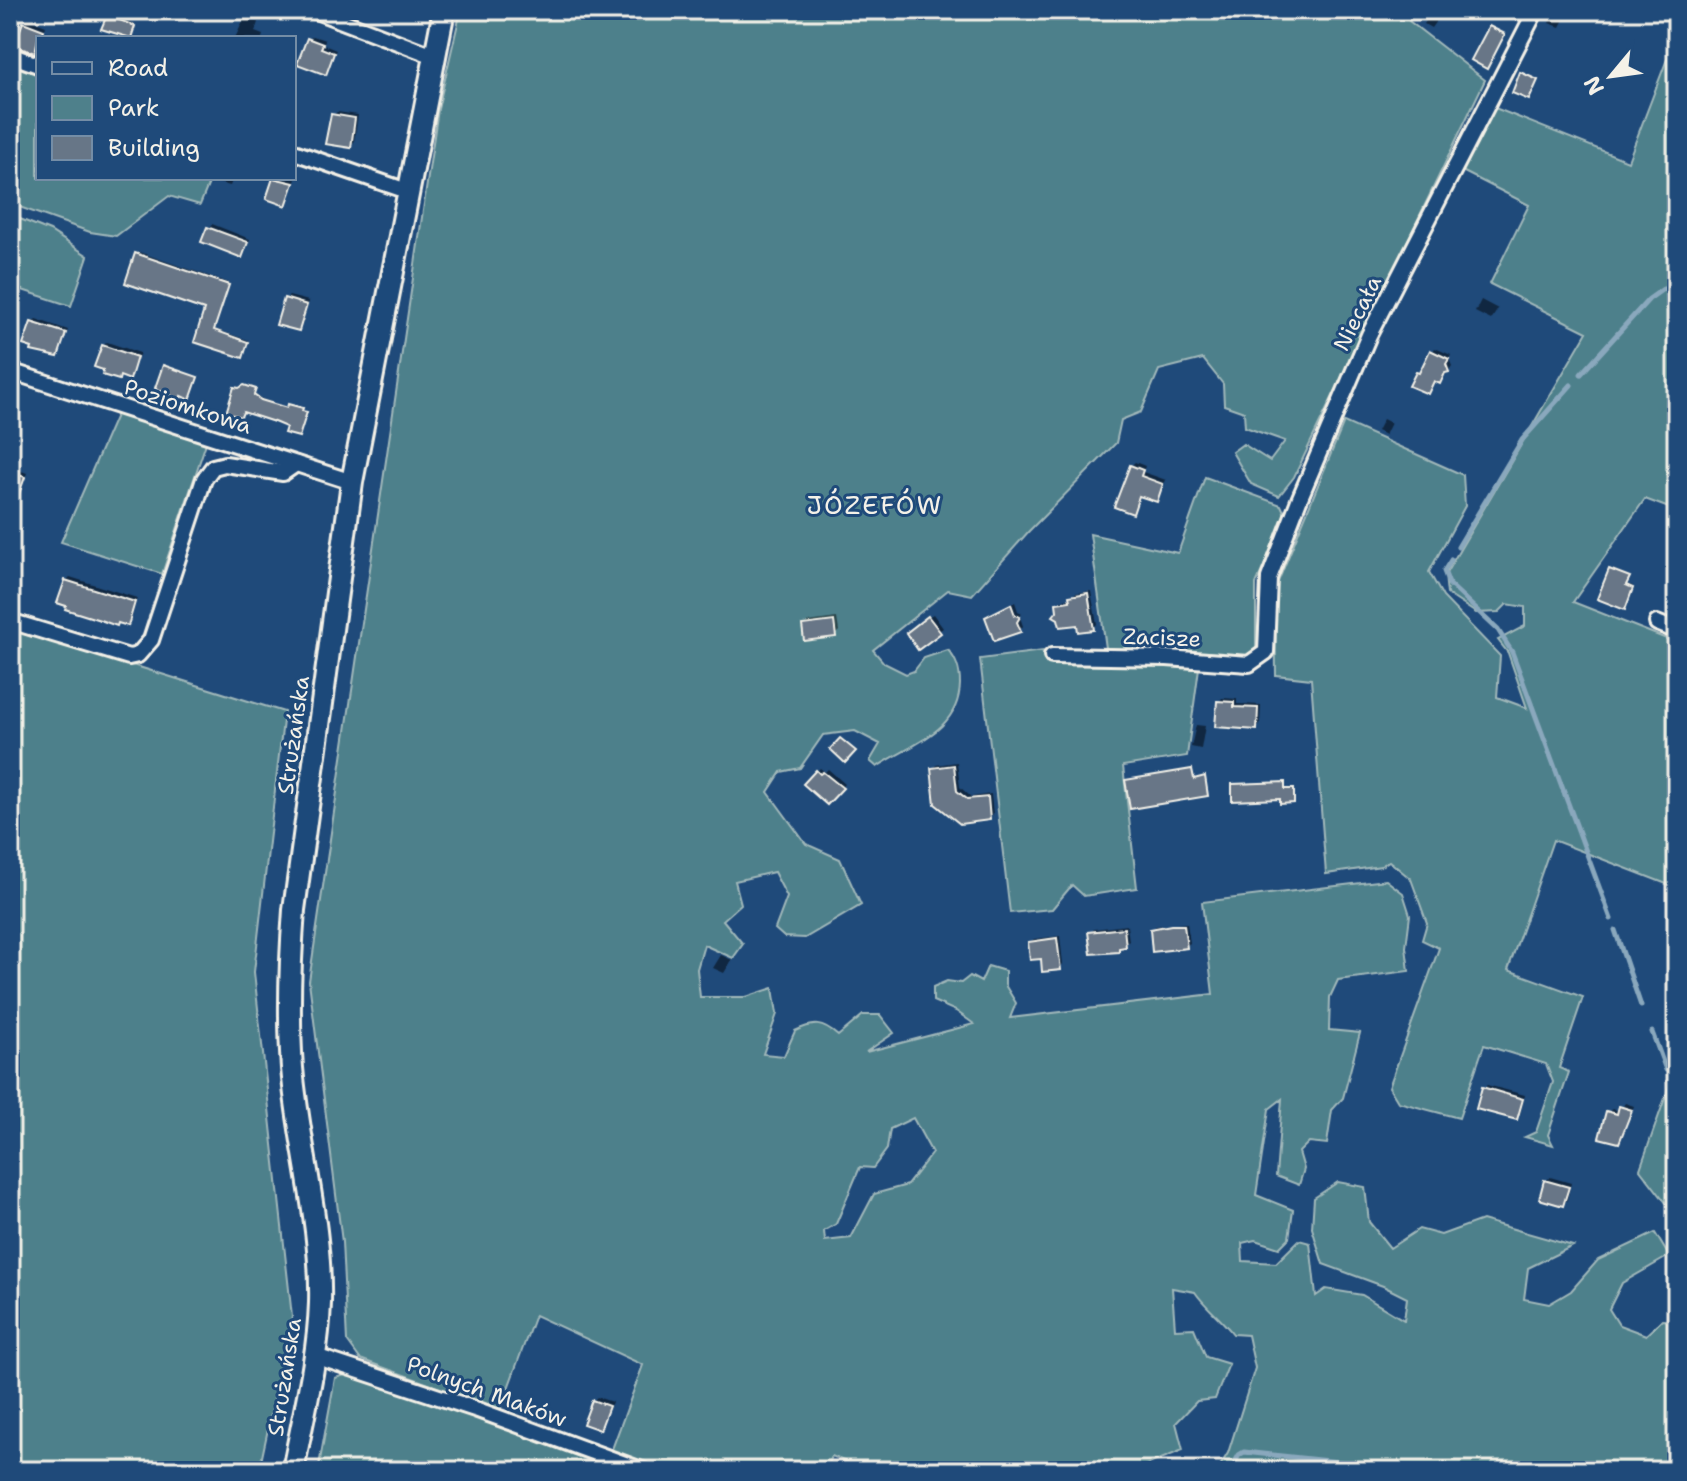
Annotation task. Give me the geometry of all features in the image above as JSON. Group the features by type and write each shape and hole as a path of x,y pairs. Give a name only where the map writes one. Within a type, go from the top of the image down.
{"main road":[{"name":"Strużańska","path":"293,1471 315,1356 320,1303 318,1243 292,1068 289,981 294,910 352,482 444,10"}],"street":[{"path":"313,10 434,56"},
{"name":"Niecała","path":"1266,652 1269,578 1299,500 1369,335 1536,10"},
{"path":"10,55 36,64"},
{"path":"296,153 407,191"},
{"name":"Poziomkowa","path":"10,371 352,482"},
{"path":"10,621 129,657 138,655 151,640 204,479 213,467 225,464 283,473 296,464"},
{"path":"1657,623 1677,631"},
{"name":"Zacisze","path":"1052,656 1167,658 1249,664 1266,652"},
{"name":"Polnych Maków","path":"315,1356 644,1471"}],"green space":[{"path":"461,10 1415,10 1409,21 1485,80 1294,477 1279,496 1251,484 1232,452 1243,444 1270,461 1285,441 1245,427 1244,412 1224,405 1223,384 1203,359 1159,370 1141,412 1121,420 1116,443 1029,531 972,595 948,590 873,650 884,663 906,674 914,671 924,658 948,650 957,666 960,684 958,700 942,725 931,735 877,767 870,761 880,744 855,731 823,735 800,768 781,772 768,792 806,844 840,859 861,905 805,938 784,937 775,929 787,897 774,872 735,881 741,904 723,920 743,944 733,958 704,945 697,969 700,997 746,997 773,988 777,1014 763,1054 784,1056 795,1031 818,1025 838,1036 863,1015 880,1015 894,1033 866,1052 974,1024 956,1011 933,1001 933,987 947,981 961,983 970,976 981,982 988,966 1005,971 1005,985 1016,1003 1010,1018 1213,994 1202,902 1386,880 1403,893 1410,915 1406,947 1409,971 1338,980 1330,997 1329,1030 1360,1033 1343,1098 1332,1110 1327,1144 1309,1142 1299,1152 1304,1169 1299,1185 1276,1176 1282,1099 1269,1109 1256,1195 1293,1210 1289,1238 1279,1248 1255,1240 1242,1243 1243,1261 1276,1263 1299,1240 1310,1243 1316,1296 1326,1289 1362,1295 1404,1320 1407,1298 1323,1264 1312,1228 1314,1198 1338,1182 1365,1187 1369,1222 1390,1248 1419,1229 1441,1235 1482,1220 1573,1246 1528,1268 1524,1299 1549,1304 1571,1291 1598,1260 1655,1233 1669,1256 1622,1283 1609,1309 1619,1325 1646,1335 1662,1320 1677,1321 1677,1471 1217,1471 1228,1453 1255,1368 1248,1335 1233,1334 1195,1292 1172,1288 1175,1329 1194,1328 1206,1357 1229,1364 1215,1399 1197,1401 1176,1423 1183,1450 1132,1471 867,1471 832,1456 826,1471 666,1471 611,1452 643,1365 535,1315 500,1410 360,1359 347,1341 342,1242 309,981 438,109","holes":["913,1118 932,1153 907,1185 874,1194 851,1238 825,1241 824,1231 836,1224 860,1167 873,1168 887,1149 890,1129"]},
{"path":"1677,33 1677,511 1645,499 1573,602 1677,643 1677,888 1553,840 1508,970 1583,997 1559,1068 1569,1072 1548,1135 1553,1145 1525,1137 1536,1132 1553,1082 1546,1064 1484,1045 1459,1118 1398,1102 1389,1087 1439,948 1422,940 1427,923 1411,879 1389,861 1381,866 1326,874 1311,679 1276,675 1275,589 1344,422 1463,475 1465,506 1429,572 1443,597 1500,656 1497,697 1527,708 1508,653 1498,640 1525,626 1525,607 1507,604 1499,612 1476,613 1447,594 1445,575 1587,332 1490,284 1529,205 1462,171 1495,108 1628,161"},
{"path":"10,63 36,72 36,180 210,180 200,205 169,196 116,236 90,232 10,206"},
{"path":"10,215 50,231 88,256 71,306 10,286"},
{"path":"117,413 206,443 162,574 61,542"},
{"path":"1205,477 1281,505 1286,516 1256,584 1256,651 1247,658 1106,648 1090,534 1178,553"},
{"path":"10,627 284,712 254,972 292,1317 259,1471 10,1471"},
{"path":"1043,651 1046,663 1061,660 1199,668 1187,756 1123,766 1137,888 1084,896 1072,885 1052,909 1010,913 980,659"},
{"path":"1677,1064 1677,1217 1640,1169"},
{"path":"355,1372 624,1471 318,1471 335,1378"}],"building":[{"path":"107,15 135,26 132,36 101,29"},
{"path":"23,22 44,30 42,36 36,36 35,53 14,46"},
{"path":"1489,26 1505,34 1487,69 1471,60"},
{"path":"307,38 323,44 321,48 334,53 326,75 297,64"},
{"path":"1520,72 1538,80 1529,100 1512,93"},
{"path":"331,114 355,118 351,148 325,144"},
{"path":"272,180 294,183 286,206 266,199"},
{"path":"207,227 248,242 242,258 201,242"},
{"path":"135,253 229,285 214,330 248,342 243,358 194,342 204,310 125,283"},
{"path":"284,298 307,305 299,331 276,325"},
{"path":"31,322 66,333 58,357 31,351 32,348 23,345"},
{"path":"102,345 137,357 130,380 102,375 103,370 94,367"},
{"path":"1430,350 1449,359 1446,364 1449,372 1445,373 1440,384 1434,381 1428,394 1409,386"},
{"path":"163,365 198,377 190,400 181,396 180,400 155,388"},
{"path":"244,385 256,389 254,395 261,400 287,408 288,404 303,408 302,411 307,412 299,437 284,433 286,427 274,422 243,412 241,417 226,413 234,387"},
{"path":"1130,465 1143,470 1141,476 1163,484 1157,502 1139,496 1133,514 1114,507"},
{"path":"10,472 25,477 12,513 10,513"},
{"path":"1609,569 1630,577 1626,585 1633,588 1625,610 1597,599"},
{"path":"65,580 135,602 128,626 118,623 117,626 65,609 66,606 57,603"},
{"path":"1088,593 1094,630 1078,632 1077,625 1060,627 1058,619 1053,616 1057,611 1056,603 1070,601 1069,596"},
{"path":"1011,604 1015,615 1020,617 1017,622 1021,632 994,641 985,617"},
{"path":"928,616 941,633 918,650 906,633"},
{"path":"834,621 836,637 804,641 802,625"},
{"path":"1217,701 1234,702 1234,707 1258,708 1257,730 1215,727"},
{"path":"840,738 856,751 845,763 830,749"},
{"path":"954,765 957,791 967,799 988,797 990,820 960,824 935,804 931,768"},
{"path":"1192,769 1194,779 1205,776 1208,796 1130,809 1125,780"},
{"path":"816,770 843,788 827,805 803,784"},
{"path":"1285,782 1285,789 1294,789 1294,803 1280,804 1280,799 1232,801 1232,784"},
{"path":"1184,925 1187,948 1152,952 1150,929"},
{"path":"1124,928 1126,947 1119,948 1119,952 1091,954 1088,932"},
{"path":"1057,938 1061,970 1042,972 1041,959 1030,960 1028,942"},
{"path":"1482,1087 1523,1099 1517,1120 1476,1109"},
{"path":"1619,1106 1632,1110 1619,1143 1599,1138 1606,1111 1617,1114"},
{"path":"1544,1180 1569,1187 1563,1206 1539,1199"},
{"path":"592,1400 609,1406 600,1430 583,1424"}],"waterway":[{"path":"1581,374 1649,299 1663,289 1677,288"},
{"path":"1458,547 1522,440 1571,385"},
{"path":"1451,560 1444,571 1449,584 1498,630 1512,652 1611,919"},
{"path":"1615,930 1641,1006"},
{"path":"1652,1032 1666,1070"},
{"path":"1675,1095 1677,1100"},
{"path":"1230,1471 1244,1452 1422,1471"}],"district":[{"name":"JÓZEFÓW","path":"875,505"}]}
